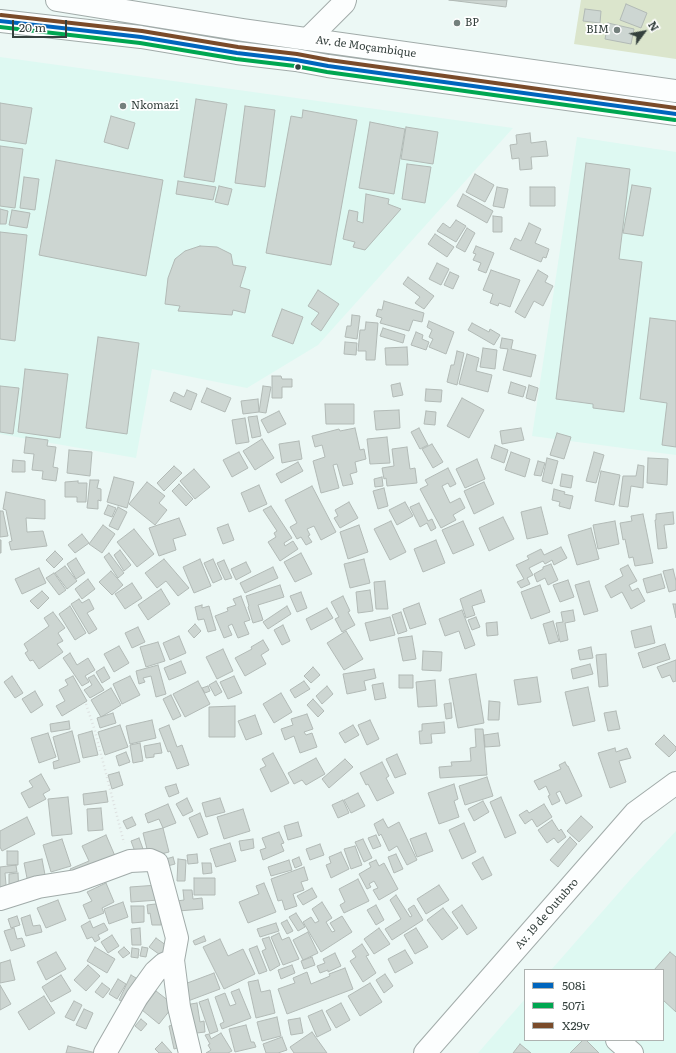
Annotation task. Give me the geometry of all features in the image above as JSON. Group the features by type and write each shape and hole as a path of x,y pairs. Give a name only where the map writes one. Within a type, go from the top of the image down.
{"main road":[{"name":"Av. de Moçambique","path":"57,0 243,30 676,91"},
{"path":"308,38 344,3 345,0"},
{"name":"Av. de Moçambique","path":"0,21 141,37 237,53 676,114"},
{"name":"Av. 19 de Outubro","path":"425,1053 635,813 676,783"},
{"path":"0,900 38,887 76,881 130,861 154,861 159,866 177,938 173,960 179,1007 190,1053"},
{"path":"105,1053 137,996 155,972 164,964 173,960"},
{"path":"618,1041 632,1053"}],"path":[{"path":"86,704 96,731 130,861"}],"shaded area":[{"path":"581,0 676,0 676,59 574,44"},
{"path":"0,57 513,128 318,345 247,388 152,369 136,458 0,434"},
{"path":"577,137 676,152 676,455 532,436"},
{"path":"676,831 676,1053 478,1053 524,1000 524,1041 664,1041 664,969 552,969 630,880"}],"building":[{"path":"449,0 507,0 506,7"},
{"path":"626,4 647,13 641,28 620,20"},
{"path":"585,9 601,11 600,23 583,21"},
{"path":"608,23 634,29 631,44 605,39"},
{"path":"196,99 227,104 214,182 184,177"},
{"path":"0,103 32,108 26,144 0,140"},
{"path":"245,106 275,110 265,187 235,183"},
{"path":"303,110 357,120 331,265 266,253 291,116 302,118"},
{"path":"111,116 135,123 128,149 104,142"},
{"path":"370,122 405,129 394,194 359,188"},
{"path":"406,127 438,132 433,164 401,159"},
{"path":"530,133 531,143 546,141 548,156 531,157 532,169 520,170 519,158 512,159 510,145 517,144 516,135"},
{"path":"0,146 23,149 15,208 0,206"},
{"path":"56,160 163,180 146,276 39,255"},
{"path":"586,163 630,169 619,259 642,262 624,412 593,408 593,404 556,399"},
{"path":"407,164 431,167 425,203 402,199"},
{"path":"475,174 494,185 485,202 466,192"},
{"path":"24,177 39,179 35,210 20,208"},
{"path":"178,181 216,187 213,200 176,194"},
{"path":"632,185 651,188 643,236 623,233"},
{"path":"219,186 232,189 228,205 215,202"},
{"path":"497,187 508,189 504,208 493,206"},
{"path":"530,187 555,187 555,206 530,206"},
{"path":"366,194 389,199 388,204 401,209 365,250 353,247 355,242 343,239 349,210 358,212 357,221 363,223"},
{"path":"463,194 493,211 487,223 457,206"},
{"path":"0,209 8,211 6,224 0,224"},
{"path":"12,210 30,213 27,228 9,225"},
{"path":"493,216 502,217 502,232 493,232"},
{"path":"456,220 466,226 456,242 437,231 443,223 450,228"},
{"path":"529,223 541,229 535,243 549,249 546,258 543,257 541,262 510,249 515,238 521,241"},
{"path":"467,228 475,233 465,252 456,247"},
{"path":"0,232 27,235 15,341 0,339"},
{"path":"435,234 454,247 447,257 428,244"},
{"path":"200,246 217,247 231,254 233,265 246,267 240,287 250,290 245,313 233,310 232,315 178,311 180,306 165,304 168,278 175,259 185,251"},
{"path":"476,246 494,253 486,273 478,270 481,263 473,260 476,254 473,253"},
{"path":"437,263 449,269 441,285 429,279"},
{"path":"491,270 520,280 510,307 499,303 498,306 490,303 493,294 483,290"},
{"path":"538,270 548,276 545,282 553,286 543,306 534,301 525,318 515,312"},
{"path":"450,272 459,276 453,289 444,285"},
{"path":"408,277 434,296 424,309 415,303 420,297 403,284"},
{"path":"318,290 339,304 321,331 311,324 319,313 308,306"},
{"path":"384,301 424,313 422,322 413,320 409,331 380,323 382,318 376,316 378,309 382,310"},
{"path":"282,309 303,317 293,344 272,336"},
{"path":"352,315 360,316 357,339 345,337 347,326 351,326"},
{"path":"650,318 676,321 676,447 662,445 667,403 640,399"},
{"path":"429,321 454,332 446,354 429,347 433,339 429,337 432,330 427,327"},
{"path":"366,322 378,323 375,360 366,360 366,351 358,351 360,330 365,330"},
{"path":"472,323 489,332 490,329 500,335 494,345 468,330"},
{"path":"383,328 405,335 403,343 380,336"},
{"path":"416,332 423,335 422,339 429,342 426,350 411,345"},
{"path":"98,337 139,343 127,434 86,428"},
{"path":"502,338 513,340 511,349 536,355 531,377 503,370 508,349 500,348"},
{"path":"345,342 357,343 356,355 344,354"},
{"path":"407,347 408,365 386,365 385,348"},
{"path":"483,348 497,350 495,369 480,367"},
{"path":"457,351 464,353 457,385 447,382 451,365 454,365"},
{"path":"467,354 479,358 476,371 492,375 488,392 459,384"},
{"path":"25,369 68,374 60,438 18,432"},
{"path":"272,376 281,376 282,379 292,379 292,387 282,387 282,398 272,398"},
{"path":"511,382 526,387 523,397 508,393"},
{"path":"400,383 403,395 393,397 391,385"},
{"path":"529,385 538,388 535,401 526,398"},
{"path":"0,386 19,388 13,434 0,432"},
{"path":"263,386 271,387 266,413 259,412"},
{"path":"207,388 231,398 225,412 201,402"},
{"path":"426,389 442,390 441,402 425,401"},
{"path":"187,390 197,394 191,410 170,401 174,392 184,397"},
{"path":"462,398 484,410 469,438 447,426"},
{"path":"258,399 259,412 243,414 241,401"},
{"path":"325,404 354,404 354,424 326,424"},
{"path":"399,410 400,428 376,430 374,411"},
{"path":"279,411 286,424 268,433 261,420"},
{"path":"426,411 436,412 435,425 424,424"},
{"path":"257,416 261,436 252,438 248,417"},
{"path":"245,418 249,442 236,444 232,420"},
{"path":"355,428 360,450 364,449 366,459 355,462 357,472 350,474 353,484 343,486 337,464 333,465 339,488 321,493 313,461 325,457 322,445 315,447 312,436 339,429 340,431"},
{"path":"419,428 428,445 420,449 411,432"},
{"path":"521,428 524,440 502,444 500,431"},
{"path":"557,433 571,437 564,459 550,455"},
{"path":"26,437 48,440 47,446 56,447 53,467 58,468 56,481 42,479 43,471 32,470 34,454 24,453"},
{"path":"387,437 390,463 370,464 367,439"},
{"path":"262,439 274,458 255,470 243,451"},
{"path":"299,441 302,459 282,463 279,444"},
{"path":"432,444 443,462 433,468 422,449"},
{"path":"495,445 508,450 504,463 491,458"},
{"path":"407,447 410,469 415,468 417,483 387,486 382,468 394,466 392,449"},
{"path":"69,450 92,452 90,476 67,473"},
{"path":"239,452 248,468 232,477 223,460"},
{"path":"511,452 530,459 525,477 505,470"},
{"path":"594,452 604,455 596,483 586,481"},
{"path":"547,458 558,461 552,484 542,481"},
{"path":"648,458 668,459 667,485 647,483"},
{"path":"477,459 485,479 465,488 456,469"},
{"path":"13,460 25,461 25,472 12,472"},
{"path":"538,461 545,463 541,476 534,475"},
{"path":"298,462 303,471 281,483 276,474"},
{"path":"638,465 644,466 643,488 631,486 628,507 619,506 623,476 636,476"},
{"path":"174,466 182,473 164,491 157,483"},
{"path":"448,468 456,484 450,487 448,483 442,486 450,503 460,498 465,508 453,515 456,520 441,528 420,489 428,485 425,480"},
{"path":"194,469 210,487 195,499 180,481"},
{"path":"601,471 620,475 614,505 595,501"},
{"path":"562,474 573,476 571,488 560,486"},
{"path":"114,477 134,482 127,508 107,502"},
{"path":"382,477 383,486 375,487 374,479"},
{"path":"90,480 99,480 97,488 101,489 101,501 98,500 98,509 87,508"},
{"path":"78,481 78,483 87,483 86,502 77,502 77,497 65,497 65,482"},
{"path":"147,482 165,496 159,503 167,510 155,525 129,504"},
{"path":"484,482 494,504 474,514 464,491"},
{"path":"179,484 193,499 186,506 172,491"},
{"path":"259,485 267,504 249,512 241,493"},
{"path":"312,486 336,532 321,540 314,526 307,529 310,535 308,536 312,542 306,545 301,537 297,539 290,527 297,523 285,500"},
{"path":"384,488 388,506 378,509 373,491"},
{"path":"554,489 565,492 564,494 573,496 570,509 559,506 560,502 552,500"},
{"path":"6,492 45,500 45,519 26,518 27,532 43,531 47,546 11,550 9,542 12,541 6,510 3,509"},
{"path":"349,502 358,518 340,528 334,518 338,516 335,510"},
{"path":"405,502 413,516 397,525 389,510"},
{"path":"419,503 428,521 432,519 436,528 431,531 427,523 420,527 410,507"},
{"path":"108,505 116,508 112,517 104,514"},
{"path":"271,506 292,538 284,543 285,546 293,541 298,549 280,561 268,542 276,537 274,533 277,531 263,510"},
{"path":"118,507 127,512 118,530 109,526"},
{"path":"541,507 548,534 527,539 521,512"},
{"path":"0,511 3,511 8,536 0,537"},
{"path":"673,512 674,524 664,525 667,548 658,549 655,520 656,514"},
{"path":"643,514 653,563 635,566 633,557 629,558 625,539 623,540 620,523 632,521 631,516"},
{"path":"503,517 514,539 489,551 479,528"},
{"path":"179,518 186,535 173,539 176,550 159,556 149,528"},
{"path":"391,521 406,552 390,560 374,529"},
{"path":"463,521 474,545 453,554 442,530"},
{"path":"615,521 619,544 598,549 593,525"},
{"path":"228,524 234,540 223,544 217,528"},
{"path":"103,525 115,534 102,553 89,544"},
{"path":"359,525 368,552 348,559 340,532"},
{"path":"591,528 599,559 577,565 568,535"},
{"path":"134,529 154,554 137,567 117,542"},
{"path":"82,534 89,543 75,553 68,545"},
{"path":"1,540 1,553 0,553"},
{"path":"436,540 445,563 423,572 414,549"},
{"path":"561,547 567,558 554,565 552,560 545,564 543,561 529,568 533,575 527,578 530,584 521,588 517,582 524,579 516,565 529,559 527,556 541,549 544,555"},
{"path":"120,550 131,565 124,571 114,555"},
{"path":"55,551 63,559 54,568 46,560"},
{"path":"109,553 124,573 118,578 104,557"},
{"path":"301,553 312,574 295,582 284,562"},
{"path":"76,558 85,573 76,579 67,564"},
{"path":"164,559 189,588 178,596 166,581 157,588 145,573"},
{"path":"200,559 211,586 194,593 183,567"},
{"path":"213,559 222,579 213,583 204,563"},
{"path":"364,559 370,583 350,588 344,564"},
{"path":"224,560 232,578 225,580 217,563"},
{"path":"246,562 251,572 236,580 231,569"},
{"path":"551,564 558,580 548,585 545,578 537,582 534,574 543,569 543,567"},
{"path":"628,565 637,581 629,585 632,591 638,588 645,601 631,609 622,592 611,598 605,586 623,576 620,569"},
{"path":"65,566 77,581 67,589 55,573"},
{"path":"273,567 278,578 245,593 240,583"},
{"path":"39,568 46,583 22,594 15,579"},
{"path":"673,569 676,581 676,590 669,592 663,571"},
{"path":"111,571 123,585 112,595 99,582"},
{"path":"54,573 66,590 59,595 46,578"},
{"path":"661,574 665,588 647,593 643,579"},
{"path":"88,579 95,589 82,599 75,589"},
{"path":"568,580 574,597 560,602 553,585"},
{"path":"385,581 388,609 376,609 374,582"},
{"path":"589,581 598,611 584,615 575,585"},
{"path":"132,583 142,598 125,609 115,594"},
{"path":"280,585 284,597 258,605 263,620 253,623 246,596"},
{"path":"540,585 550,612 531,619 521,592"},
{"path":"161,589 170,604 148,620 138,605"},
{"path":"370,590 373,611 358,613 356,592"},
{"path":"481,590 485,602 472,606 475,615 466,618 460,599"},
{"path":"42,591 49,598 38,609 30,601"},
{"path":"301,592 307,608 297,612 290,596"},
{"path":"241,596 250,620 244,622 249,634 238,638 232,624 228,626 232,635 224,638 215,616 228,611 227,608 236,605 233,599"},
{"path":"343,596 350,611 348,612 355,625 342,632 335,619 339,617 331,602"},
{"path":"79,599 82,603 89,599 94,609 87,613 97,629 89,634 71,604"},
{"path":"419,603 426,624 410,629 403,609"},
{"path":"673,604 676,604 676,618"},
{"path":"202,605 202,608 209,606 216,630 208,632 204,619 198,620 195,607"},
{"path":"70,606 86,633 75,640 59,614"},
{"path":"287,606 291,614 268,629 263,622"},
{"path":"327,608 333,618 311,630 306,619"},
{"path":"462,610 475,645 465,649 459,631 445,636 439,619"},
{"path":"573,610 575,621 565,623 568,640 560,642 556,623 563,622 561,612"},
{"path":"53,612 65,628 58,633 63,641 57,644 63,652 39,669 33,660 30,661 25,653 28,651 24,644 49,626 44,618"},
{"path":"401,612 407,631 398,634 392,615"},
{"path":"390,617 395,635 370,641 365,623"},
{"path":"476,617 480,627 472,630 468,620"},
{"path":"553,621 559,641 549,644 543,624"},
{"path":"497,622 498,635 487,636 486,623"},
{"path":"195,624 201,631 194,638 188,631"},
{"path":"283,625 290,641 282,645 274,630"},
{"path":"651,626 655,643 635,648 631,631"},
{"path":"138,627 145,642 132,648 125,633"},
{"path":"346,631 363,659 344,670 327,643"},
{"path":"179,636 186,653 170,660 163,643"},
{"path":"412,636 416,659 403,661 398,638"},
{"path":"263,640 269,650 261,655 266,664 245,676 235,658 252,649 251,647"},
{"path":"158,642 165,661 146,667 140,647"},
{"path":"665,644 670,659 643,668 638,653"},
{"path":"119,646 129,663 114,672 104,654"},
{"path":"591,647 593,658 580,660 578,650"},
{"path":"223,649 233,671 217,679 206,657"},
{"path":"423,651 442,652 441,671 422,670"},
{"path":"70,653 77,665 88,658 95,670 85,676 89,682 82,686 63,658"},
{"path":"606,654 608,686 599,687 596,655"},
{"path":"676,660 676,681 673,682 670,675 662,678 657,667"},
{"path":"181,661 186,673 169,680 164,668"},
{"path":"590,664 593,674 573,679 571,669"},
{"path":"158,665 166,694 156,697 151,676 143,678 145,682 139,684 136,671"},
{"path":"104,667 110,678 102,683 96,672"},
{"path":"313,667 320,675 311,683 304,676"},
{"path":"374,669 376,678 364,681 366,690 347,694 343,674"},
{"path":"476,674 484,723 458,728 449,679"},
{"path":"94,675 104,690 90,698 84,690 92,685 88,678"},
{"path":"399,675 413,675 413,688 399,688"},
{"path":"12,676 23,693 15,698 4,682"},
{"path":"73,676 87,701 62,716 56,706 65,701 59,690 68,685 65,680"},
{"path":"130,676 140,695 122,704 113,684"},
{"path":"234,676 242,693 228,699 220,682"},
{"path":"537,677 541,702 518,705 514,680"},
{"path":"435,680 437,706 418,707 416,682"},
{"path":"198,681 210,704 185,717 173,694"},
{"path":"216,681 222,692 215,696 209,685"},
{"path":"304,681 310,689 295,698 290,690"},
{"path":"383,683 386,698 375,700 372,685"},
{"path":"208,686 210,691 205,693 202,688"},
{"path":"327,686 333,694 322,704 316,696"},
{"path":"588,687 595,721 573,726 565,692"},
{"path":"111,688 121,705 101,717 91,700"},
{"path":"35,691 43,705 31,713 22,699"},
{"path":"281,693 292,712 274,723 263,704"},
{"path":"171,695 181,716 173,720 163,699"},
{"path":"313,699 324,711 318,717 307,705"},
{"path":"489,701 500,702 499,720 488,720"},
{"path":"451,703 452,718 446,719 444,704"},
{"path":"235,706 235,737 209,737 209,707"},
{"path":"616,711 620,729 608,731 604,713"},
{"path":"113,713 116,723 100,728 97,718"},
{"path":"307,714 313,729 304,732 306,735 312,733 317,747 300,753 294,736 285,740 281,729 293,725 291,719"},
{"path":"255,715 262,734 246,740 238,721"},
{"path":"152,720 156,738 130,744 126,726"},
{"path":"370,720 379,739 367,745 358,725"},
{"path":"69,721 70,729 51,732 50,724"},
{"path":"444,722 445,733 431,734 432,743 420,744 419,731 422,731 422,724"},
{"path":"120,725 128,747 105,755 98,732"},
{"path":"169,725 177,747 182,745 189,765 177,769 170,751 168,752 159,729"},
{"path":"353,725 359,735 345,743 339,733"},
{"path":"475,729 483,729 487,775 440,778 439,767 452,766 451,762 471,761 470,748 476,747"},
{"path":"72,731 80,762 54,769 53,762 59,760 53,737"},
{"path":"92,731 98,755 83,758 78,735"},
{"path":"48,733 56,757 39,763 31,738"},
{"path":"498,733 500,746 485,747 484,735"},
{"path":"664,735 676,747 676,750 669,757 655,744"},
{"path":"140,743 143,761 133,763 130,745"},
{"path":"160,743 162,753 154,754 154,757 146,758 144,746"},
{"path":"615,748 616,752 627,748 631,758 619,761 626,782 610,788 598,753"},
{"path":"126,752 130,762 119,766 116,756"},
{"path":"273,753 289,783 271,792 260,769 266,766 262,759"},
{"path":"397,754 406,774 395,778 386,759"},
{"path":"316,758 325,774 306,785 302,780 294,784 288,773"},
{"path":"345,759 353,767 329,788 322,779"},
{"path":"382,762 389,776 386,778 394,793 377,801 360,773"},
{"path":"565,762 582,796 566,804 560,791 556,793 560,801 552,805 546,786 539,790 534,781 561,769 559,765"},
{"path":"119,772 123,785 112,789 108,775"},
{"path":"41,774 50,790 43,794 46,799 29,808 21,793 33,787 29,781"},
{"path":"487,777 493,796 465,805 459,786"},
{"path":"176,784 179,793 169,797 165,787"},
{"path":"454,784 458,799 454,801 459,817 439,824 428,793"},
{"path":"106,791 108,802 84,805 83,794"},
{"path":"358,793 365,806 351,813 344,800"},
{"path":"68,797 72,834 52,836 48,799"},
{"path":"501,797 516,833 505,838 490,802"},
{"path":"187,798 193,811 183,816 176,804"},
{"path":"220,798 225,812 206,817 202,803"},
{"path":"343,800 349,813 338,818 332,805"},
{"path":"483,801 489,812 474,821 468,809"},
{"path":"168,804 176,823 163,828 159,819 148,823 145,814"},
{"path":"544,804 552,817 537,827 532,819 525,824 519,815 527,810 529,813"},
{"path":"101,808 103,830 88,831 87,809"},
{"path":"243,809 250,831 224,839 217,817"},
{"path":"200,813 208,834 198,838 189,818"},
{"path":"581,816 593,827 579,842 567,831"},
{"path":"27,817 35,834 2,851 0,847 0,831"},
{"path":"132,817 136,825 127,829 123,821"},
{"path":"383,819 388,828 399,822 417,860 407,865 397,846 389,851 381,834 379,836 374,824"},
{"path":"552,820 559,831 561,829 566,837 558,843 554,838 547,843 538,830"},
{"path":"298,822 302,836 288,840 284,826"},
{"path":"464,823 476,852 462,859 449,830"},
{"path":"163,828 169,852 149,857 143,833"},
{"path":"279,832 284,843 281,844 284,851 263,860 260,850 266,848 262,838"},
{"path":"426,833 433,851 417,857 410,839"},
{"path":"106,835 118,863 75,880 70,869 89,861 82,846"},
{"path":"376,835 381,846 373,849 368,838"},
{"path":"570,837 577,844 558,867 550,860"},
{"path":"139,838 146,857 138,860 131,841"},
{"path":"62,839 71,866 51,872 43,845"},
{"path":"253,839 254,848 241,851 239,841"},
{"path":"363,839 372,858 364,862 355,842"},
{"path":"230,843 236,861 216,867 210,849"},
{"path":"320,844 324,855 310,860 306,849"},
{"path":"355,846 362,865 351,869 344,849"},
{"path":"7,851 18,851 18,865 7,865"},
{"path":"341,852 349,869 331,878 326,865 331,863 329,857"},
{"path":"197,854 198,863 188,864 187,855"},
{"path":"396,854 403,869 394,873 388,857"},
{"path":"173,857 175,864 164,867 162,860"},
{"path":"299,857 302,865 295,868 292,860"},
{"path":"483,857 492,875 482,880 472,863"},
{"path":"42,859 46,880 28,883 24,863"},
{"path":"178,859 186,860 185,881 177,881"},
{"path":"289,860 292,870 271,876 268,867"},
{"path":"376,860 379,866 384,863 398,889 379,900 373,890 378,888 374,881 369,884 371,887 367,889 359,874 371,867 369,863"},
{"path":"202,863 211,863 212,873 203,874"},
{"path":"16,865 17,872 5,873 7,896 0,897 0,867"},
{"path":"304,867 308,880 301,882 304,890 293,894 297,906 285,910 282,900 278,901 271,879"},
{"path":"18,873 19,893 9,893 9,874"},
{"path":"194,878 215,878 215,895 194,895"},
{"path":"358,879 369,901 344,913 340,905 345,902 339,889"},
{"path":"106,883 114,902 102,908 104,913 89,919 83,905 92,901 87,892"},
{"path":"264,883 276,912 248,923 239,902 259,894 256,886"},
{"path":"158,885 159,900 131,902 130,887"},
{"path":"439,885 449,900 426,914 417,899"},
{"path":"312,888 317,897 303,905 297,896"},
{"path":"183,890 192,890 193,899 202,898 203,909 178,911 177,901 184,900"},
{"path":"396,895 410,917 412,916 408,909 414,905 423,920 392,940 385,929 401,919 390,900"},
{"path":"58,900 66,920 46,928 37,908"},
{"path":"123,902 128,917 109,924 104,909"},
{"path":"322,902 332,918 326,922 332,932 335,931 330,923 342,916 352,932 321,952 303,922 311,917 315,923 319,921 312,909"},
{"path":"164,903 160,911 161,925 152,925 150,913 148,914 147,905"},
{"path":"376,905 384,920 376,925 367,910"},
{"path":"462,905 477,928 467,935 452,912"},
{"path":"131,906 144,906 144,922 132,923"},
{"path":"443,908 458,928 442,940 427,920"},
{"path":"296,913 305,927 298,931 289,917"},
{"path":"30,915 33,926 40,925 42,932 26,936 21,918"},
{"path":"17,916 20,925 11,928 8,919"},
{"path":"287,920 293,931 287,934 281,923"},
{"path":"90,921 93,928 104,923 108,930 98,935 100,939 95,942 92,937 87,939 81,926"},
{"path":"276,923 279,931 260,937 257,929"},
{"path":"14,928 17,939 22,938 25,946 11,951 4,931"},
{"path":"140,928 141,945 132,945 131,929"},
{"path":"379,928 390,944 374,954 364,939"},
{"path":"416,928 428,947 415,954 404,935"},
{"path":"308,932 318,953 303,960 293,940"},
{"path":"279,933 282,940 289,937 299,959 283,965 271,937"},
{"path":"112,935 119,946 108,953 101,942"},
{"path":"204,936 206,941 195,945 193,941"},
{"path":"269,937 280,965 270,971 262,951 266,949 262,939"},
{"path":"156,938 170,948 163,957 149,947"},
{"path":"220,939 228,956 243,949 255,974 224,989 203,947"},
{"path":"362,944 369,955 366,956 376,973 363,982 350,961 356,957 352,951"},
{"path":"257,946 267,971 259,974 249,949"},
{"path":"95,947 115,959 107,973 87,961"},
{"path":"124,947 130,953 123,958 118,952"},
{"path":"142,947 148,948 146,957 140,956"},
{"path":"132,948 139,949 138,958 131,957"},
{"path":"405,950 413,963 395,973 388,959"},
{"path":"56,952 66,969 46,980 37,962"},
{"path":"670,952 676,957 676,1012 664,1001 664,969 655,969"},
{"path":"335,953 341,966 328,972 328,970 320,973 317,966 325,963 323,959"},
{"path":"312,957 315,965 304,969 301,961"},
{"path":"10,960 15,980 0,983 0,963"},
{"path":"88,965 100,976 86,991 74,980"},
{"path":"292,965 295,973 281,979 278,970"},
{"path":"345,968 353,989 287,1014 278,989 295,983 293,978 307,972 311,984 330,976 329,974"},
{"path":"214,973 220,989 188,1001 182,985"},
{"path":"385,974 393,986 384,993 376,980"},
{"path":"61,975 71,991 51,1002 42,987"},
{"path":"131,975 141,981 129,1005 119,1000"},
{"path":"118,979 126,984 117,999 109,994"},
{"path":"258,980 261,992 270,990 275,1013 256,1018 248,982"},
{"path":"102,983 110,989 103,998 95,992"},
{"path":"370,983 382,1002 360,1016 348,996"},
{"path":"0,985 11,1004 0,1010"},
{"path":"239,989 251,1018 222,1029 220,1024 224,1022 215,997 225,993 230,1006 236,1004 231,992"},
{"path":"156,991 174,1005 159,1024 142,1010"},
{"path":"44,996 55,1013 29,1030 18,1012"},
{"path":"208,999 218,1031 210,1034 199,1002"},
{"path":"74,1001 82,1005 74,1021 65,1017"},
{"path":"197,1003 200,1022 204,1021 205,1032 189,1034 185,1005"},
{"path":"341,1003 350,1020 336,1028 326,1011"},
{"path":"84,1009 93,1013 86,1029 76,1025"},
{"path":"322,1010 331,1030 317,1037 308,1016"},
{"path":"277,1017 281,1036 262,1041 257,1022"},
{"path":"300,1018 303,1033 291,1035 288,1020"},
{"path":"141,1019 147,1024 141,1031 135,1026"},
{"path":"173,1025 184,1046 174,1049 169,1026"},
{"path":"246,1025 251,1042 254,1042 256,1047 235,1052 229,1029"},
{"path":"312,1032 327,1053 294,1053 290,1047"},
{"path":"221,1033 232,1051 228,1053 206,1053 211,1050 208,1045 210,1044 205,1035 209,1034 211,1039"},
{"path":"282,1037 287,1050 278,1053 266,1053 263,1044"},
{"path":"582,1041 587,1041 599,1053 570,1053"},
{"path":"162,1042 172,1053 159,1053 155,1049"},
{"path":"520,1044 531,1053 513,1053"},
{"path":"68,1046 96,1053 66,1053"}],"transit line":[{"name":"X29v","path":"1,15 142,31 238,47 297,54 329,60 676,108"},
{"name":"508i","path":"0,21 141,37 237,53 676,114"},
{"name":"507i","path":"0,27 140,43 236,59 675,120"}],"place":[{"name":"BP","path":"457,23"},
{"name":"BIM","path":"617,30"},
{"name":"Nkomazi","path":"123,106"}]}
